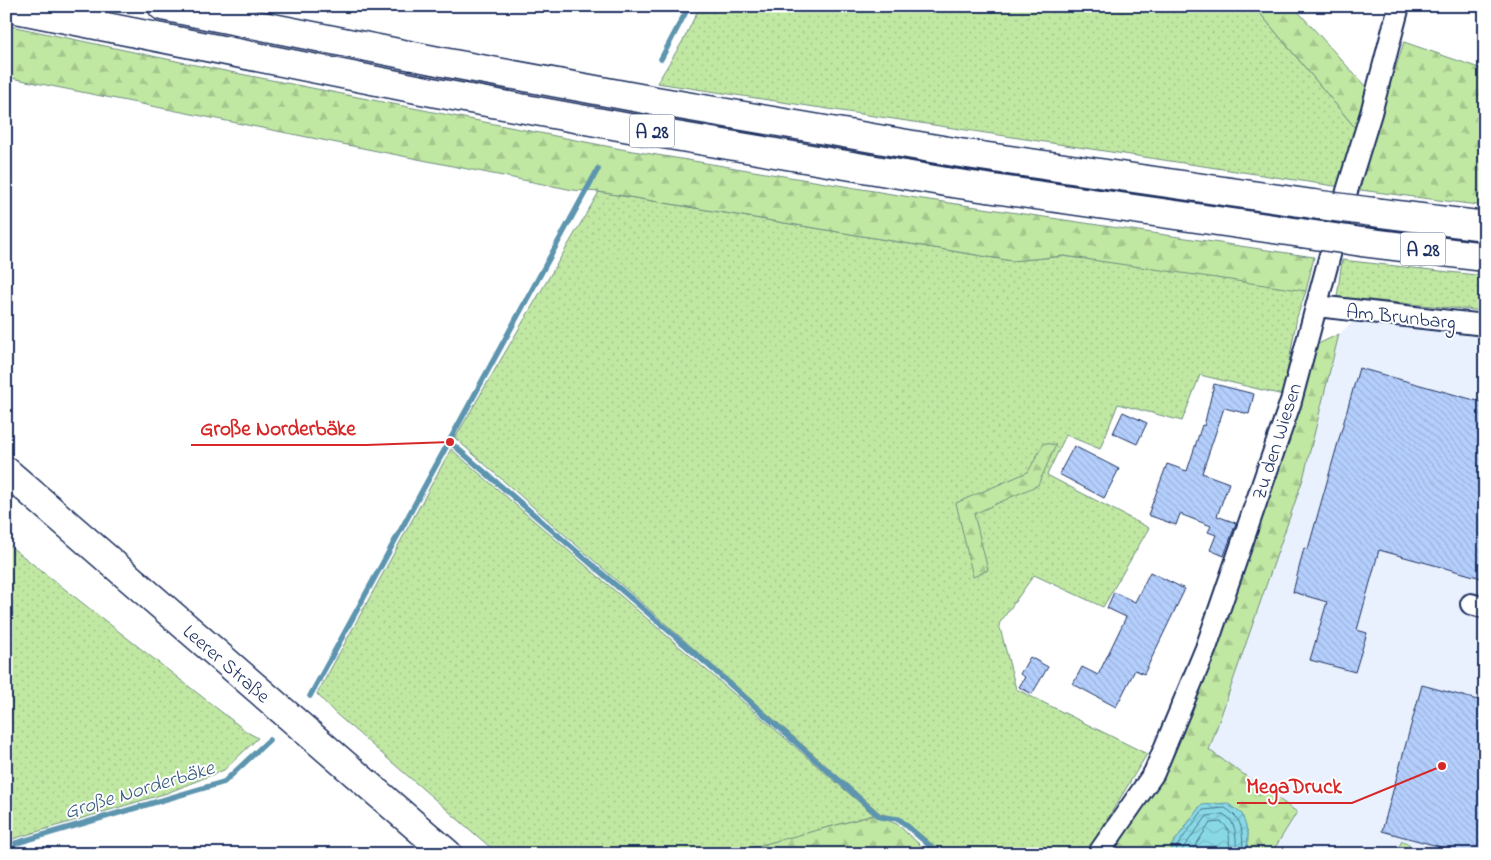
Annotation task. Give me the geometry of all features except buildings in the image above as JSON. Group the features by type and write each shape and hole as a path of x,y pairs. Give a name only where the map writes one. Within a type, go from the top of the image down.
{"main road":[{"name":"A 28","path":"162,6 448,64 960,152 1313,204 1485,226"},
{"name":"A 28","path":"6,7 437,93 952,183 1301,234 1485,257"},
{"name":"Leerer Straße","path":"6,471 448,854"}],"street":[{"name":"Zu den Wiesen","path":"1098,854 1154,772 1206,648 1291,401 1347,191 1371,113 1398,6"},
{"name":"Am Brunbarg","path":"1317,306 1485,325"}],"shaded area":[{"path":"1356,319 1485,338 1485,854 1270,854 1209,751 1303,479 1339,334"}],"green space":[{"path":"700,6 1254,6 1357,130 1353,136 1341,187 657,83 684,39"},
{"path":"1254,6 1293,6 1365,86 1387,94 1404,42 1485,70 1485,206 1360,190 1371,138 1357,130"},
{"path":"6,25 195,65 621,149 916,198 1314,257 1306,291 1064,256 1012,261 599,192 573,190 6,77"},
{"path":"599,192 1012,261 1064,256 1288,286 1306,291 1297,317 1283,395 1200,375 1182,421 1118,404 1100,449 1066,435 1047,475 1149,528 1103,607 1034,575 999,624 1016,689 1147,754 1086,854 944,854 901,818 881,814 455,438"},
{"path":"1342,260 1485,276 1485,311 1337,297"},
{"path":"1339,334 1303,479 1209,750 1297,812 1271,854 1247,854 1248,833 1201,805 1172,845 1171,854 1113,854 1183,733 1281,461 1318,344"},
{"path":"1044,443 1056,445 1038,485 974,514 988,570 973,577 956,503 1028,472"},
{"path":"451,449 874,815 730,854 498,854 335,713 317,694"},
{"path":"6,543 247,732 258,738 224,770 167,793 6,841"},
{"path":"874,815 897,824 930,854 753,854 750,848"},
{"path":"1402,841 1426,854 1395,854"}],"water":[{"path":"1227,803 1242,814 1248,833 1247,854 1171,854 1172,845 1201,805"}],"waterway":[{"name":"Große Norderbäke","path":"661,59 689,6"},
{"name":"Große Norderbäke","path":"310,696 598,169"},
{"path":"450,442 707,664 880,817 899,819 939,854"},
{"name":"Große Norderbäke","path":"6,846 224,782 269,740"}],"place":[{"name":"Große Norderbäke","path":"450,442"},
{"name":"MegaDruck","path":"1442,766"}]}
